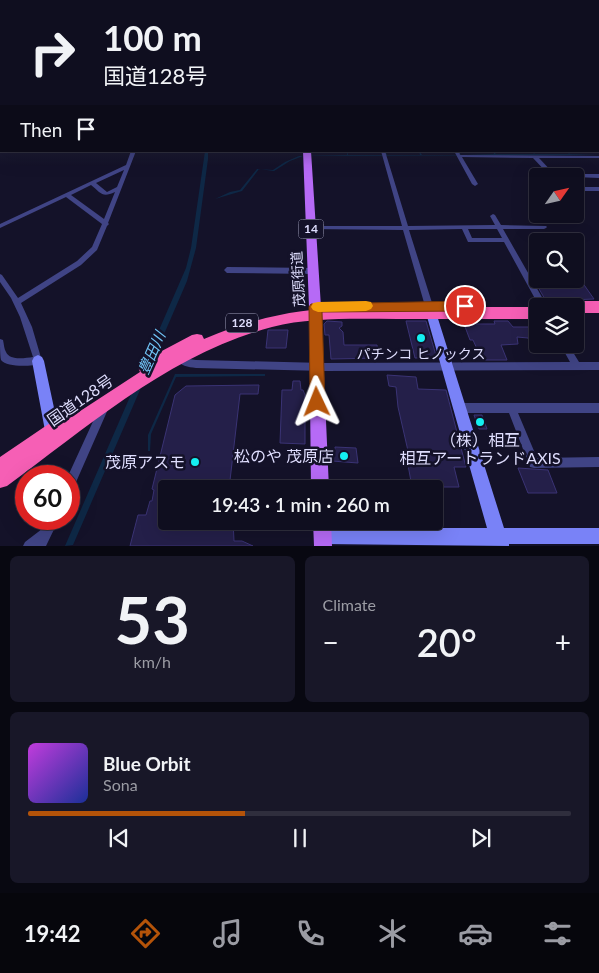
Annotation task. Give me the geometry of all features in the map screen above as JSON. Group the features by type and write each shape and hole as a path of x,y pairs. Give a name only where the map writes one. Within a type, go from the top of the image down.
{"highway":[{"name":"国道128号","path":"0,468 171,360 191,343 239,324 275,314 315,311 338,313 529,306"},
{"path":"584,307 599,307"},
{"name":"国道128号","path":"430,310 529,313"},
{"path":"584,314 599,314"},
{"name":"国道128号","path":"0,479 53,436"}],"main road":[{"name":"茂原街道","path":"306,152 315,311 320,480"}],"street":[{"path":"17,302 66,272 88,256 95,248 134,152"},
{"path":"383,152 499,541"},
{"path":"458,154 599,157"},
{"path":"458,154 475,184"},
{"path":"535,157 545,168"},
{"path":"0,226 128,166"},
{"path":"584,176 599,176"},
{"path":"92,184 106,194 120,188"},
{"path":"584,190 599,190"},
{"path":"67,195 106,224"},
{"path":"493,216 539,298"},
{"path":"311,228 544,227"},
{"path":"464,228 470,240 507,240"},
{"path":"227,270 313,271"},
{"path":"0,277 17,302 31,333 53,436"},
{"path":"0,344 1,353 6,359 18,362 38,361"},
{"path":"569,353 577,366"},
{"path":"171,360 196,364 316,367 599,366"},
{"path":"78,465 112,396"},
{"path":"460,408 599,408"},
{"path":"512,408 534,462 599,462"},
{"path":"29,546 46,532"},
{"path":"40,546 46,532"},
{"path":"322,534 413,541 499,541 599,536"}],"water":[{"name":"豊田川","path":"205,152 208,152 196,248 187,281 80,529 80,512 186,268 191,248"},
{"path":"347,152 348,155 385,155 385,152 387,155 420,155 420,152 422,155 460,155 459,152 461,155 494,154 493,152 496,154 534,154 533,152 535,154 569,154 568,152 570,154 599,155 303,156 290,161 274,171 261,169 273,170 299,156 347,155"},
{"path":"259,169 242,191 215,199 230,192 240,190"},
{"path":"175,374 265,374 265,376 176,377 151,434 150,451 148,451 148,435"},
{"path":"72,530 79,530 73,545 65,546"}],"building":[{"path":"584,285 594,299 584,298 544,298 539,288 584,288"},
{"path":"327,321 342,322 342,326 339,328 343,332 344,345 377,345 379,358 331,359 329,335 325,335 324,324"},
{"name":"パチンコ ヒノックス","path":"406,321 426,321 437,359 420,360 420,358 415,358"},
{"path":"494,321 508,321 513,327 529,327 529,340 528,338 517,337 518,344 501,345 507,360 482,360 473,340 470,340 464,324 495,324"},
{"path":"268,330 288,330 286,348 266,348"},
{"path":"387,375 416,377 418,389 446,390 466,467 454,467 459,487 443,487 443,480 411,480 408,465 411,464 398,407 396,387 389,386"},
{"path":"293,381 300,381 301,390 303,390 305,395 305,444 280,443 282,390 292,390"},
{"name":"茂原アスモ","path":"259,385 258,394 240,394 230,480 158,480 158,530 233,530 234,541 242,541 253,546 130,546 138,515 146,515 150,501 152,501 154,490 152,489 175,395 186,386"},
{"name":"（株）相互 相互アートランドAXIS","path":"474,415 482,415 487,429 479,429"},
{"name":"松のや 茂原店","path":"335,447 356,448 358,463 332,461 331,450 335,450"},
{"path":"518,468 548,470 557,493 528,493"}],"slow traffic":[{"path":"318,307 366,306"}],"place":[{"name":"パチンコ ヒノックス","path":"421,338"},
{"name":"（株）相互 相互アートランドAXIS","path":"480,422"},
{"name":"松のや 茂原店","path":"344,456"},
{"name":"茂原アスモ","path":"195,462"}],"route":[{"path":"317,402 315,307 465,306"}]}
